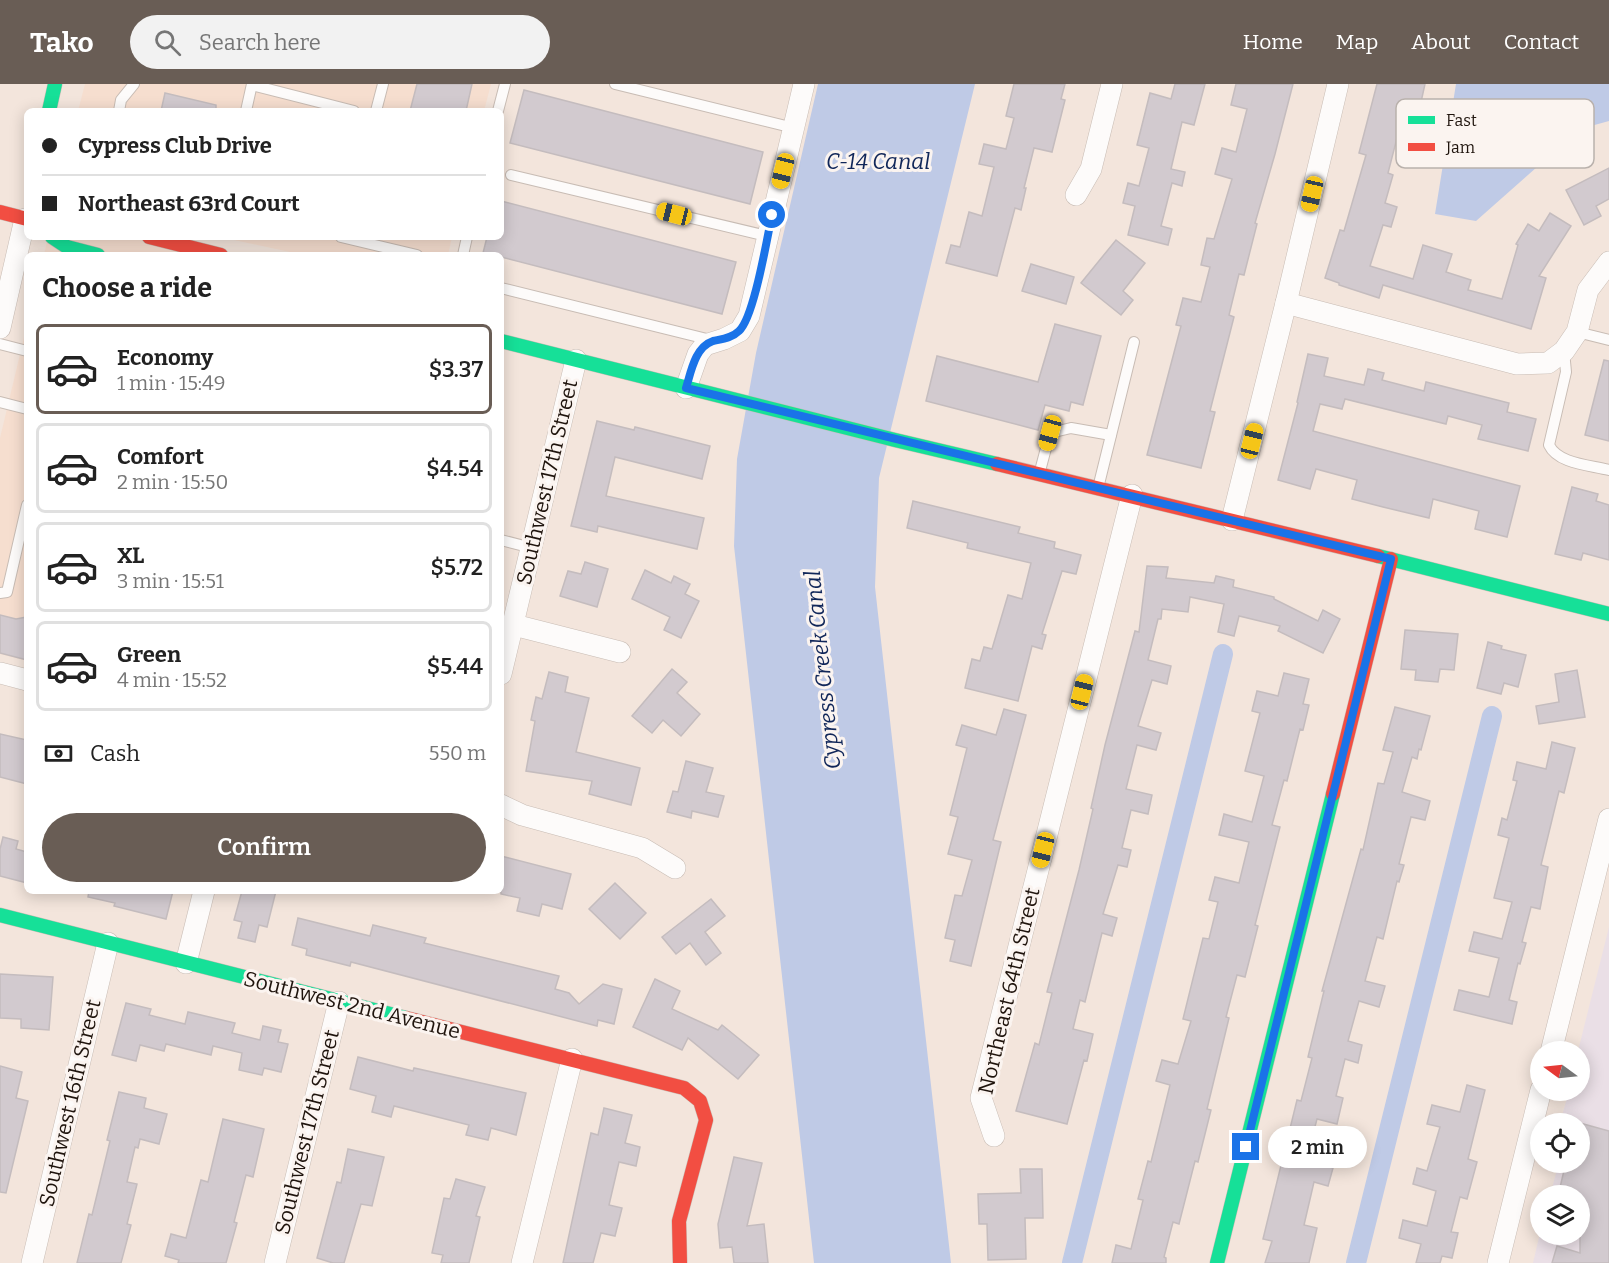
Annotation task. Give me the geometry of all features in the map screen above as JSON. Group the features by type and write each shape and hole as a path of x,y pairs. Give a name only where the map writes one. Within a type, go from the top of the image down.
{"street":[{"path":"50,108 55,84"},
{"path":"686,388 698,354 705,345 740,331 749,316 804,84"},
{"path":"1076,195 1091,169 1112,84"},
{"path":"1232,520 1287,303 1338,84"},
{"path":"0,212 24,216"},
{"path":"0,328 24,229"},
{"path":"56,240 67,247 86,252"},
{"path":"164,240 216,250"},
{"path":"1287,303 1517,364 1548,363 1564,351 1577,332 1588,290 1609,262"},
{"path":"504,342 895,440 1132,495 1609,614"},
{"name":"Southwest 17th Street","path":"504,663 576,360"},
{"name":"Northeast 64th Street","path":"994,1136 981,1098 1132,495"},
{"path":"1217,1263 1391,559"},
{"path":"514,625 620,652"},
{"path":"0,674 24,679"},
{"path":"504,806 522,814 642,848 675,868"},
{"path":"1554,1041 1609,819"},
{"path":"186,963 203,894"},
{"name":"Southwest 2nd Avenue","path":"0,915 684,1088 700,1101 705,1120 678,1221 680,1263"},
{"name":"Southwest 16th Street","path":"32,1263 108,943"},
{"name":"Southwest 17th Street","path":"275,1263 339,1002"},
{"path":"522,1263 572,1059"},
{"path":"1498,1263 1538,1101"}],"lane":[{"path":"120,108 121,100 134,84"},
{"path":"247,108 252,84 343,108"},
{"path":"377,108 383,84"},
{"path":"499,108 505,84"},
{"path":"615,84 794,128"},
{"path":"511,175 767,237"},
{"path":"354,240 404,252"},
{"path":"504,289 714,341"},
{"path":"1577,332 1609,340"},
{"path":"1098,487 1134,342"},
{"path":"0,344 24,350"},
{"path":"1564,351 1566,372 1549,445 1553,453 1560,458 1609,470"},
{"path":"0,402 24,408"},
{"path":"1039,474 1050,433 1071,428 1111,435"},
{"path":"0,593 7,592 24,518"},
{"path":"504,541 532,548"}],"shaded area":[{"path":"85,84 491,84 485,108 79,108"},
{"path":"47,240 188,240 186,252 45,252"},
{"path":"234,240 451,240 449,252 290,252"},
{"path":"24,338 24,660 0,654 0,438"},
{"path":"1609,927 1609,1263 1533,1263 1537,1245 1590,1245 1590,1185 1553,1185 1556,1173 1590,1173 1590,1113 1563,1113 1566,1101 1590,1101 1590,1041 1580,1041"}],"water":[{"name":"C-14 Canal","path":"818,84 975,84 879,478 875,587 951,1263 814,1263 734,546 737,459 756,353"},
{"path":"1456,84 1609,84 1609,121 1594,125 1594,99 1454,99"},
{"path":"1442,168 1536,168 1476,221 1435,214"}],"building":[{"path":"417,84 472,84 467,108 411,108"},
{"path":"1014,84 1065,84 1061,99 1065,100 1052,152 1034,148 1021,210 1015,208 997,276 946,263 951,245 960,247 969,212 982,216 994,167 979,164 984,144 1006,149 1014,118 1006,116"},
{"path":"1175,84 1205,84 1194,125 1182,122 1171,169 1185,172 1182,186 1172,183 1161,226 1172,229 1168,245 1128,235 1135,206 1123,203 1128,183 1139,186 1149,148 1137,145 1150,93 1171,99"},
{"path":"1236,84 1293,84 1255,223 1257,224 1244,275 1239,274 1229,315 1234,317 1210,411 1215,412 1201,468 1147,455 1181,326 1176,325 1183,298 1201,302 1210,267 1201,265 1207,238 1214,239 1232,179 1215,174 1222,148 1236,152 1247,109 1231,105"},
{"path":"1377,84 1425,84 1422,99 1396,99 1396,142 1388,173 1393,175 1385,203 1397,207 1391,227 1383,225 1370,266 1413,279 1423,245 1452,254 1446,272 1471,280 1468,290 1502,299 1518,245 1516,244 1528,224 1539,231 1550,213 1571,226 1539,276 1546,278 1531,329 1383,285 1379,298 1325,278 1340,230 1344,231 1366,155 1359,153"},
{"path":"524,90 763,152 750,204 510,143"},
{"path":"165,93 216,105 216,108 162,108"},
{"path":"1609,168 1609,199 1596,206 1601,216 1584,225 1566,190"},
{"path":"504,202 736,262 722,314 504,258 504,252 483,252 486,240 504,240"},
{"path":"1116,240 1145,263 1123,291 1133,300 1121,315 1081,283"},
{"path":"1031,264 1074,277 1066,304 1022,291"},
{"path":"1055,324 1101,336 1083,405 1071,402 1069,411 1045,405 1038,430 926,401 937,356 1038,382"},
{"path":"1308,354 1328,358 1324,376 1364,385 1368,369 1384,373 1382,380 1424,391 1426,382 1509,403 1507,412 1536,419 1528,451 1478,439 1482,425 1448,416 1446,424 1345,399 1342,409 1320,404 1313,431 1520,486 1507,537 1475,529 1479,511 1433,499 1429,518 1352,499 1357,480 1316,469 1310,489 1278,480"},
{"path":"1604,360 1609,361 1609,441 1585,435"},
{"path":"597,421 634,430 635,427 710,446 702,479 615,457 606,496 704,518 697,549 598,526 597,532 571,526"},
{"path":"1572,487 1598,494 1596,501 1609,505 1609,560 1583,553 1581,560 1555,554"},
{"path":"913,501 1020,527 1018,533 1055,542 1054,548 1081,555 1076,574 1062,571 1042,634 1046,635 1042,649 1032,646 1018,701 965,688 972,659 980,661 984,647 992,649 1008,595 1022,599 1031,563 967,548 968,543 907,528"},
{"path":"585,562 608,569 597,607 560,596 568,571 581,574"},
{"path":"1147,566 1168,567 1166,578 1214,583 1216,576 1234,580 1233,587 1274,597 1318,621 1323,610 1340,619 1323,653 1278,631 1280,626 1239,616 1234,636 1218,632 1224,604 1190,597 1188,612 1162,609 1148,660 1171,666 1167,684 1152,680 1138,726 1161,733 1156,750 1137,745 1126,789 1152,795 1148,814 1131,810 1122,848 1131,850 1127,867 1118,865 1103,914 1117,918 1112,936 1102,933 1085,1002 1080,1000 1073,1029 1093,1034 1067,1124 1016,1111 1035,1043 1039,1045 1052,993 1047,992 1079,870 1105,745 1135,631 1139,632"},
{"path":"645,570 671,583 674,576 690,584 685,594 699,601 681,638 664,630 670,617 632,599"},
{"path":"0,615 16,619 24,618 24,659 0,653"},
{"path":"1405,630 1458,634 1454,670 1440,669 1438,682 1415,680 1416,670 1401,669"},
{"path":"1488,642 1502,646 1501,649 1526,655 1518,687 1504,683 1501,694 1477,688"},
{"path":"672,669 687,682 677,693 700,714 681,736 663,720 652,733 632,716"},
{"path":"1577,670 1585,717 1539,724 1536,706 1559,702 1555,674"},
{"path":"549,672 568,677 565,692 589,698 576,752 640,768 631,805 589,794 592,781 526,771 535,721 531,720 536,697 542,699"},
{"path":"1284,673 1309,679 1303,704 1309,705 1272,825 1280,827 1255,925 1258,926 1245,977 1237,975 1226,1017 1229,1018 1207,1109 1211,1110 1198,1162 1195,1161 1179,1224 1173,1222 1164,1257 1166,1263 1112,1263 1116,1245 1131,1249 1143,1200 1138,1199 1148,1161 1151,1162 1170,1085 1156,1081 1162,1060 1178,1064 1191,1021 1183,1019 1203,938 1209,939 1218,902 1209,900 1215,877 1239,883 1249,842 1219,835 1224,814 1252,822 1264,776 1245,771 1260,713 1252,711 1257,691 1278,696"},
{"path":"1395,707 1430,716 1421,750 1419,749 1417,759 1412,757 1402,792 1430,801 1425,820 1411,817 1399,864 1404,865 1399,882 1397,881 1383,939 1377,937 1365,981 1385,986 1379,1007 1359,1001 1348,1041 1362,1045 1358,1063 1345,1059 1336,1096 1343,1098 1337,1124 1317,1119 1306,1161 1333,1168 1328,1186 1314,1182 1304,1225 1317,1228 1309,1263 1265,1263 1272,1241 1263,1239 1297,1100 1301,1101 1312,1058 1308,1057 1324,991 1322,991 1361,849 1363,850 1378,783 1384,784 1393,752 1383,750"},
{"path":"1004,709 1026,715 993,840 1001,842 971,966 950,961 955,940 945,938 955,895 962,896 972,860 948,854 958,817 950,815 967,748 956,745 962,725 996,735"},
{"path":"0,734 24,739 24,783 0,777"},
{"path":"1552,742 1575,748 1564,793 1559,791 1541,865 1548,867 1540,909 1531,907 1522,942 1526,943 1520,964 1518,963 1509,1000 1517,1002 1512,1024 1454,1010 1459,990 1489,997 1499,958 1469,951 1474,932 1502,939 1512,902 1494,898 1509,838 1498,835 1502,818 1507,820 1517,781 1513,780 1517,762 1546,769"},
{"path":"686,761 713,768 706,792 724,796 718,817 692,811 691,818 667,812 673,791 678,792"},
{"path":"3,837 18,841 16,849 24,851 24,882 0,876 0,849"},
{"path":"504,857 571,874 562,909 542,904 539,916 517,911 520,898 501,894 504,894"},
{"path":"615,883 646,913 620,939 589,909"},
{"path":"88,894 172,894 166,919 88,897"},
{"path":"241,894 275,894 267,927 259,925 255,942 238,938 242,922 234,920"},
{"path":"711,899 725,916 705,932 721,953 706,965 690,943 676,954 662,937"},
{"path":"298,918 370,936 373,925 426,938 424,943 559,976 555,989 569,993 579,1004 603,984 622,989 614,1024 598,1020 597,1026 351,962 350,966 306,955 307,949 292,945"},
{"path":"0,974 53,977 49,1030 21,1028 21,1019 0,1018"},
{"path":"655,979 680,991 672,1009 718,1030 722,1025 759,1055 738,1079 688,1038 682,1050 633,1027"},
{"path":"126,1003 151,1009 149,1015 185,1024 188,1012 235,1023 232,1033 260,1040 263,1026 281,1030 278,1042 288,1044 281,1072 264,1068 262,1075 239,1070 242,1053 213,1046 211,1055 166,1044 164,1051 140,1045 136,1061 112,1055"},
{"path":"358,1057 413,1071 414,1068 526,1093 516,1135 491,1128 488,1140 466,1135 469,1125 394,1106 391,1117 372,1112 376,1096 350,1089"},
{"path":"0,1066 22,1072 16,1098 28,1101 6,1193 0,1192"},
{"path":"1467,1085 1485,1090 1468,1159 1477,1162 1467,1199 1460,1197 1451,1232 1458,1233 1452,1258 1442,1256 1440,1263 1416,1263 1421,1244 1399,1238 1403,1220 1427,1226 1436,1191 1413,1184 1417,1168 1427,1171 1440,1127 1427,1124 1432,1105 1460,1112"},
{"path":"119,1092 146,1098 144,1108 167,1114 159,1144 140,1139 138,1148 135,1147 127,1182 137,1184 127,1224 131,1225 121,1263 77,1263 89,1214 92,1215"},
{"path":"604,1108 632,1115 625,1143 640,1147 636,1166 619,1162 609,1205 622,1208 615,1236 601,1233 593,1263 563,1263 591,1133 598,1135"},
{"path":"223,1119 264,1129 253,1177 246,1175 234,1222 237,1223 226,1263 178,1263 179,1260 165,1256 171,1234 186,1238 201,1180 208,1182"},
{"path":"1590,1126 1609,1131 1609,1263 1552,1263 1557,1246 1580,1253 1580,1245 1590,1245 1590,1185 1561,1185 1563,1173 1590,1173"},
{"path":"348,1149 384,1157 372,1206 361,1204 344,1263 333,1263 317,1258 337,1182 341,1183"},
{"path":"734,1157 762,1163 747,1226 764,1224 768,1263 734,1263 732,1247 720,1248 718,1224"},
{"path":"1020,1169 1042,1169 1043,1218 1025,1218 1026,1259 988,1260 987,1224 979,1224 978,1194 1021,1193"},
{"path":"456,1179 485,1187 476,1216 480,1217 469,1263 441,1263 443,1255 432,1253 444,1198 450,1199"}],"waterway":[{"path":"1072,1263 1223,654"},
{"path":"1356,1263 1492,716"}],"traffic: fast":[{"path":"50,108 55,84"},
{"path":"56,240 67,247 86,252"},
{"path":"504,342 997,464"},
{"path":"1378,556 1609,614"},
{"path":"1217,1263 1333,794"},
{"path":"0,915 406,1018"}],"traffic: jam":[{"path":"0,212 24,218"},
{"path":"161,240 209,252"},
{"path":"997,464 1378,556"},
{"path":"1333,794 1391,559"},
{"path":"406,1018 684,1088 700,1101 706,1120 679,1221 680,1263"}],"route":[{"path":"772,215 749,316 740,331 705,345 698,354 686,388 1391,559 1246,1147"}],"water label":[{"name":"Cypress Creek Canal","path":"822,670"}]}
